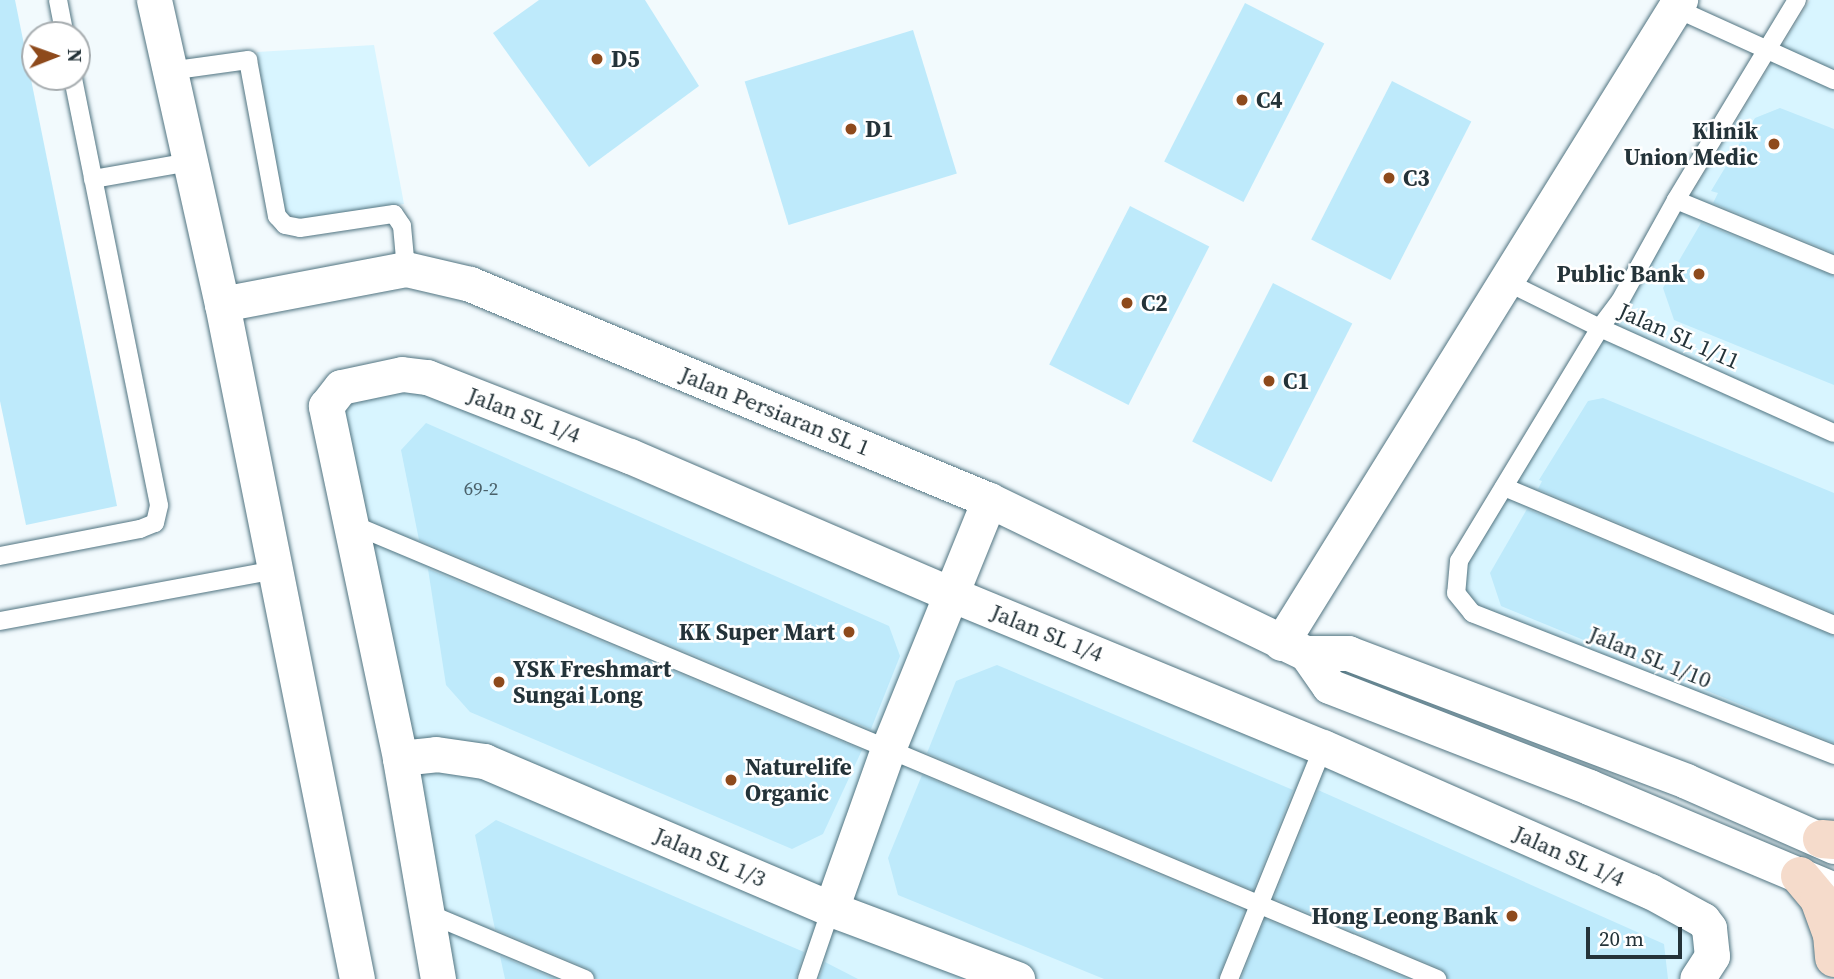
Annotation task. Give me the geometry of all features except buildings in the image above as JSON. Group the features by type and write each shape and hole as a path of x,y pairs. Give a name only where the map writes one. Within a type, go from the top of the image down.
{"street":[{"path":"154,0 222,304 357,979"},
{"path":"1293,648 1505,281 1590,150 1677,4"},
{"name":"Jalan Persiaran SL 1","path":"222,304 406,269 470,284 989,500 1293,648"},
{"name":"Jalan SL 1/4","path":"349,523 326,406 341,387 402,374 427,377 630,456 951,594 1323,747 1650,891 1703,920 1712,937 1712,956 1696,979"},
{"path":"831,909 888,749 989,500"},
{"path":"349,523 400,758 438,979"},
{"path":"1293,648 1348,653 1686,781 1830,842"},
{"path":"1293,648 1329,685 1703,833 1817,883 1819,900 1832,934 1834,958"},
{"name":"Jalan SL 1/3","path":"400,758 436,754 484,761 831,909 1017,979"}],"lane":[{"path":"58,0 62,21"},
{"path":"1797,0 1768,52 1676,200 1620,301 1600,328 1504,487 1834,625"},
{"path":"1677,4 1768,52 1834,80"},
{"path":"169,71 248,60 277,216 285,225 300,228 394,214 402,226 406,269"},
{"path":"0,556 140,529 155,523 159,505 76,91"},
{"path":"93,179 189,162"},
{"path":"1676,200 1834,265"},
{"name":"Jalan SL 1/11","path":"1505,281 1600,328 1834,433"},
{"name":"Jalan SL 1/10","path":"1504,487 1459,561 1456,593 1472,613 1834,755"},
{"path":"349,523 1437,979"},
{"path":"0,621 276,570"},
{"path":"1230,979 1323,747"},
{"path":"807,979 831,909"},
{"path":"428,913 585,979"}],"shaded area":[{"path":"1810,0 1834,0 1834,747 1479,607 1466,591 1468,559"},
{"path":"374,45 404,204 300,219 284,213 257,52"},
{"path":"413,388 960,612 1599,884 1699,930 1701,952 1684,979 449,979 341,409 350,399"}],"place":[{"name":"D5","path":"597,59"},
{"name":"C4","path":"1242,100"},
{"name":"D1","path":"851,129"},
{"name":"Klinik Union Medic","path":"1774,144"},
{"name":"C3","path":"1389,178"},
{"name":"Public Bank","path":"1699,274"},
{"name":"C2","path":"1127,303"},
{"name":"C1","path":"1269,381"},
{"name":"KK Super Mart","path":"849,632"},
{"name":"YSK Freshmart Sungai Long","path":"499,682"},
{"name":"Naturelife Organic","path":"731,780"},
{"name":"Hong Leong Bank","path":"1512,916"}]}
